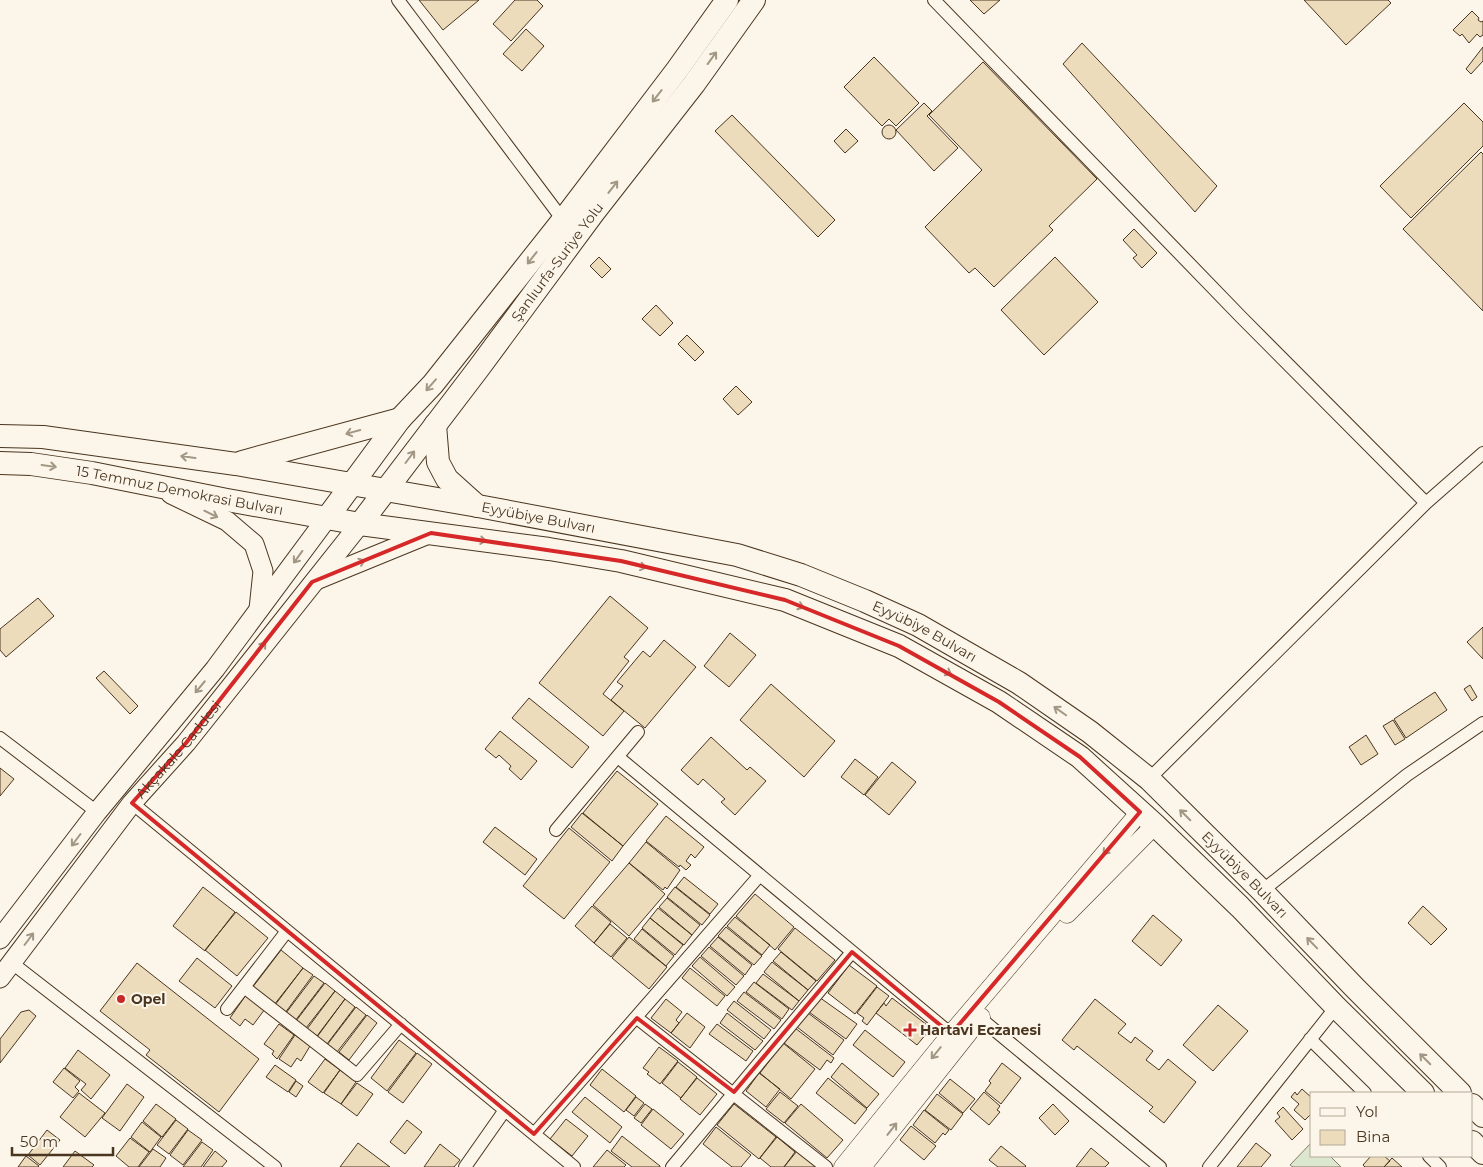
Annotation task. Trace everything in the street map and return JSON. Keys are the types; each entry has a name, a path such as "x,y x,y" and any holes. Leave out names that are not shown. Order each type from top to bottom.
{"highway":[{"name":"Şanlıurfa-Suriye Yolu","path":"327,518 400,420 433,384 563,220 677,70 727,0"},
{"name":"Şanlıurfa-Suriye Yolu","path":"360,524 594,212 694,84 754,0"},
{"path":"0,436 43,437 236,464 400,420"},
{"path":"435,425 438,462 447,479 478,506"},
{"name":"15 Temmuz Demokrasi Bulvarı","path":"0,463 31,464 92,473 360,524"},
{"name":"Eyyübiye Bulvarı","path":"236,464 478,506 737,555 801,575 918,625 1019,683 1090,732 1149,779 1459,1092"},
{"name":"Eyyübiye Bulvarı","path":"360,524 549,549 621,561 785,600 899,646 999,702 1080,756 1148,818 1240,907 1336,1007 1422,1092"},
{"path":"1473,1106 1483,1116"},
{"path":"1473,1143 1483,1154"}],"main road":[{"path":"151,484 227,522 254,544 263,571 259,611"},
{"name":"Akçakale Caddesi","path":"0,940 97,812 215,669 327,518"},
{"name":"Akçakale Caddesi","path":"0,978 132,803 186,743 312,582 360,524"},
{"path":"312,582 431,533"},
{"path":"862,1167 980,1018 1148,818"},
{"path":"842,1167 951,1034 1148,818"}],"street":[{"path":"398,0 563,220"},
{"path":"934,0 1228,304 1426,503"},
{"path":"1149,779 1426,503 1483,453"},
{"path":"1262,891 1407,775 1483,723"},
{"path":"556,830 638,732"},
{"path":"0,738 97,812"},
{"path":"618,757 951,1034"},
{"path":"132,803 574,1167"},
{"path":"534,1134 760,875"},
{"path":"227,1009 288,931"},
{"path":"672,1167 852,952"},
{"path":"12,963 275,1167"},
{"path":"244,987 357,1075 400,1024"},
{"path":"1209,1167 1336,1007"},
{"path":"637,1018 734,1092 826,1167"},
{"path":"980,1018 1160,1167"},
{"path":"1310,1039 1364,1092"},
{"path":"465,1167 505,1110"},
{"path":"1429,1157 1440,1167"}],"highlighted area":[{"path":"431,533 621,561 785,600 899,646 999,702 1080,757 1140,812 951,1034 852,952 734,1092 637,1018 534,1134 132,803 186,743 312,582"}],"green space":[{"path":"1310,1144 1310,1157 1331,1157 1341,1167 1293,1167 1290,1165"}],"building":[{"path":"419,0 479,0 443,30"},
{"path":"515,0 537,0 543,6 511,41 493,24"},
{"path":"970,0 1000,0 984,14"},
{"path":"1304,0 1388,0 1391,3 1346,45"},
{"path":"1472,11 1479,18 1478,20 1483,21 1483,35 1480,37 1477,34 1469,43 1462,34 1460,36 1453,30"},
{"path":"526,29 544,46 522,71 503,54"},
{"path":"1082,43 1217,186 1195,212 1063,64"},
{"path":"1483,47 1483,61 1471,74 1466,69"},
{"path":"874,57 919,103 896,126 889,119 882,126 844,87"},
{"path":"983,62 1097,179 1049,226 1053,230 994,287 975,268 969,273 925,227 982,170 929,115"},
{"path":"924,103 932,111 927,116 958,148 934,171 896,130"},
{"path":"1464,103 1483,122 1483,146 1411,218 1380,186"},
{"path":"732,115 835,220 818,237 715,131"},
{"path":"886,125 892,125 896,132 892,139 886,139 882,135 882,129"},
{"path":"846,129 858,141 845,153 834,141"},
{"path":"1481,152 1483,154 1483,311 1403,229"},
{"path":"1134,229 1157,253 1142,268 1133,258 1137,255 1123,240"},
{"path":"599,257 611,269 602,278 590,266"},
{"path":"1055,257 1098,302 1044,355 1001,310"},
{"path":"656,305 673,323 660,336 642,319"},
{"path":"687,335 704,352 695,361 678,344"},
{"path":"736,386 752,402 738,415 723,399"},
{"path":"610,596 648,628 624,657 629,661 603,694 624,711 603,736 539,683"},
{"path":"38,598 54,616 6,657 0,650 0,629"},
{"path":"1483,627 1483,659 1467,642"},
{"path":"730,633 756,655 729,687 704,666"},
{"path":"664,640 696,667 645,728 611,700 623,686 617,682 643,651 650,657"},
{"path":"104,671 138,706 130,714 96,678"},
{"path":"771,684 835,741 804,777 740,720"},
{"path":"1470,685 1477,697 1472,701 1464,689"},
{"path":"1435,692 1447,710 1406,738 1394,719"},
{"path":"529,698 589,747 572,768 512,718"},
{"path":"1393,720 1405,739 1395,745 1383,726"},
{"path":"500,731 537,761 521,780 509,769 511,766 499,755 496,758 485,749"},
{"path":"1366,735 1378,754 1361,765 1349,747"},
{"path":"711,737 747,770 750,767 766,781 735,815 721,802 725,799 703,779 698,785 681,770"},
{"path":"855,759 878,777 864,795 841,777"},
{"path":"892,762 916,782 889,815 865,795"},
{"path":"0,768 14,779 0,796"},
{"path":"617,771 658,804 623,846 583,813"},
{"path":"582,813 623,846 612,861 571,827"},
{"path":"666,816 704,847 695,858 691,854 686,861 691,865 686,870 680,865 679,867 646,841"},
{"path":"495,827 537,859 525,875 483,842"},
{"path":"569,828 610,862 564,919 523,886"},
{"path":"646,842 680,870 667,889 665,887 663,890 629,863"},
{"path":"629,863 665,894 629,936 593,905"},
{"path":"684,877 718,904 710,914 676,887"},
{"path":"203,887 235,912 205,951 173,926"},
{"path":"675,887 710,915 702,925 667,897"},
{"path":"755,894 794,927 775,950 736,916"},
{"path":"667,898 700,925 692,935 659,907"},
{"path":"592,906 611,922 594,943 575,926"},
{"path":"1423,906 1447,929 1431,945 1408,923"},
{"path":"658,908 692,935 684,945 650,918"},
{"path":"236,912 268,938 237,976 205,950"},
{"path":"1153,915 1182,940 1161,966 1132,941"},
{"path":"735,917 770,945 762,955 727,926"},
{"path":"650,918 683,945 675,955 642,928"},
{"path":"610,924 627,938 611,957 594,943"},
{"path":"726,927 762,956 754,965 718,936"},
{"path":"795,928 835,960 817,981 778,949"},
{"path":"642,929 674,956 666,966 634,939"},
{"path":"629,937 667,967 649,989 612,958"},
{"path":"718,937 752,965 745,975 710,946"},
{"path":"709,947 744,976 736,985 701,956"},
{"path":"281,950 303,968 274,1005 252,988"},
{"path":"781,952 816,981 808,990 773,961"},
{"path":"700,957 735,987 727,996 692,966"},
{"path":"197,958 232,986 215,1008 179,981"},
{"path":"772,962 808,990 799,1001 764,972"},
{"path":"137,963 259,1059 219,1112 146,1055 150,1050 100,1011"},
{"path":"849,965 877,986 855,1014 828,993"},
{"path":"303,968 313,975 285,1013 275,1005"},
{"path":"690,968 725,996 717,1006 682,978"},
{"path":"763,974 799,1001 792,1010 756,983"},
{"path":"314,976 324,983 295,1021 286,1013"},
{"path":"754,982 789,1009 782,1019 746,992"},
{"path":"325,983 335,991 306,1028 296,1021"},
{"path":"877,987 889,996 867,1025 862,1021 864,1018 857,1013"},
{"path":"335,991 345,999 317,1036 307,1029"},
{"path":"744,992 781,1020 774,1029 737,1001"},
{"path":"246,995 265,1009 253,1025 245,1019 240,1026 230,1018"},
{"path":"819,997 857,1024 846,1039 809,1012"},
{"path":"892,998 931,1028 917,1045 876,1013 884,1003 886,1006"},
{"path":"345,999 355,1007 327,1044 317,1037"},
{"path":"666,999 682,1012 676,1020 679,1023 671,1033 651,1018"},
{"path":"1095,999 1126,1024 1118,1033 1131,1043 1135,1037 1153,1051 1146,1060 1159,1070 1168,1059 1196,1082 1164,1123 1149,1111 1153,1107 1077,1046 1074,1050 1062,1040"},
{"path":"734,1001 771,1030 764,1039 727,1010"},
{"path":"1218,1005 1248,1031 1213,1071 1183,1045"},
{"path":"356,1007 366,1015 337,1052 327,1045"},
{"path":"29,1010 36,1016 0,1063 0,1039 21,1012"},
{"path":"687,1013 705,1027 690,1048 671,1033"},
{"path":"727,1013 763,1041 755,1050 720,1023"},
{"path":"808,1013 844,1040 833,1055 797,1027"},
{"path":"367,1015 377,1023 349,1060 339,1052"},
{"path":"279,1024 294,1035 277,1059 272,1054 274,1051 264,1044"},
{"path":"717,1024 753,1051 746,1061 709,1034"},
{"path":"795,1028 834,1058 831,1063 827,1060 820,1070 784,1043"},
{"path":"865,1030 905,1062 893,1077 853,1045"},
{"path":"295,1035 310,1046 301,1061 297,1058 291,1067 279,1059"},
{"path":"399,1040 416,1053 387,1091 371,1078"},
{"path":"783,1043 815,1069 791,1099 760,1073"},
{"path":"659,1047 678,1061 660,1084 647,1074 649,1072 643,1068"},
{"path":"78,1050 110,1075 91,1099 81,1090 86,1084 65,1068"},
{"path":"417,1053 432,1064 403,1103 388,1092"},
{"path":"325,1059 340,1070 323,1093 308,1082"},
{"path":"678,1062 697,1077 681,1098 662,1083"},
{"path":"842,1063 879,1094 867,1108 831,1077"},
{"path":"1002,1063 1021,1078 1001,1104 985,1091 991,1083 989,1081"},
{"path":"275,1065 296,1080 288,1092 266,1077"},
{"path":"64,1068 80,1081 75,1087 79,1091 73,1098 53,1082"},
{"path":"602,1069 636,1096 624,1112 590,1085"},
{"path":"340,1070 356,1082 341,1104 324,1093"},
{"path":"759,1073 780,1089 766,1107 746,1091"},
{"path":"697,1078 717,1094 700,1115 680,1099"},
{"path":"828,1078 867,1109 855,1124 816,1093"},
{"path":"950,1079 975,1099 963,1113 939,1093"},
{"path":"296,1081 303,1086 296,1097 289,1092"},
{"path":"357,1083 373,1094 357,1116 341,1104"},
{"path":"127,1084 144,1097 120,1131 102,1118"},
{"path":"1302,1089 1310,1096 1310,1115 1305,1120 1294,1110 1299,1104 1291,1097 1295,1092 1297,1095"},
{"path":"780,1092 798,1106 784,1123 766,1109"},
{"path":"984,1092 1000,1106 997,1110 1000,1112 989,1125 970,1109"},
{"path":"79,1093 105,1113 85,1137 60,1117"},
{"path":"937,1094 963,1114 951,1130 925,1110"},
{"path":"585,1097 622,1127 610,1143 572,1112"},
{"path":"636,1097 644,1103 634,1116 626,1110"},
{"path":"156,1104 176,1119 162,1137 143,1121"},
{"path":"645,1104 652,1109 641,1123 634,1118"},
{"path":"734,1104 776,1137 759,1159 717,1125"},
{"path":"801,1104 843,1140 827,1158 785,1123"},
{"path":"1053,1104 1069,1121 1055,1135 1039,1118"},
{"path":"1283,1107 1303,1129 1292,1140 1275,1121 1280,1117 1277,1113"},
{"path":"653,1109 684,1134 671,1149 641,1125"},
{"path":"924,1110 949,1130 945,1135 943,1133 935,1143 913,1125"},
{"path":"566,1119 588,1136 572,1156 550,1139"},
{"path":"176,1120 188,1129 169,1154 157,1145"},
{"path":"407,1120 422,1132 405,1154 390,1142"},
{"path":"142,1122 161,1137 150,1152 131,1137"},
{"path":"911,1126 936,1146 924,1160 900,1140"},
{"path":"716,1127 751,1155 741,1167 732,1167 703,1144"},
{"path":"47,1130 60,1140 40,1165 28,1155"},
{"path":"188,1130 202,1140 183,1165 170,1155"},
{"path":"622,1136 660,1167 632,1167 611,1151"},
{"path":"777,1137 795,1152 784,1167 771,1167 760,1158"},
{"path":"130,1138 149,1152 138,1167 129,1167 116,1156"},
{"path":"202,1142 213,1150 201,1167 183,1167"},
{"path":"358,1143 390,1167 340,1167"},
{"path":"1256,1143 1271,1155 1261,1167 1237,1167"},
{"path":"440,1144 460,1160 454,1167 424,1167"},
{"path":"1001,1146 1026,1166 998,1167 989,1160"},
{"path":"1091,1148 1109,1163 1105,1167 1076,1167"},
{"path":"153,1149 166,1158 160,1167 139,1167"},
{"path":"607,1150 626,1165 624,1167 593,1167"},
{"path":"75,1151 94,1165 92,1167 63,1167"},
{"path":"215,1151 227,1161 222,1167 203,1167"},
{"path":"797,1151 817,1167 784,1167"},
{"path":"26,1156 39,1166 18,1167"},
{"path":"1370,1157 1385,1157 1390,1161 1384,1167 1365,1167 1363,1165"},
{"path":"1392,1158 1402,1167 1384,1167"}],"place":[{"name":"Opel","path":"121,999"},
{"name":"Hartavi Eczanesi","path":"910,1030"}]}
